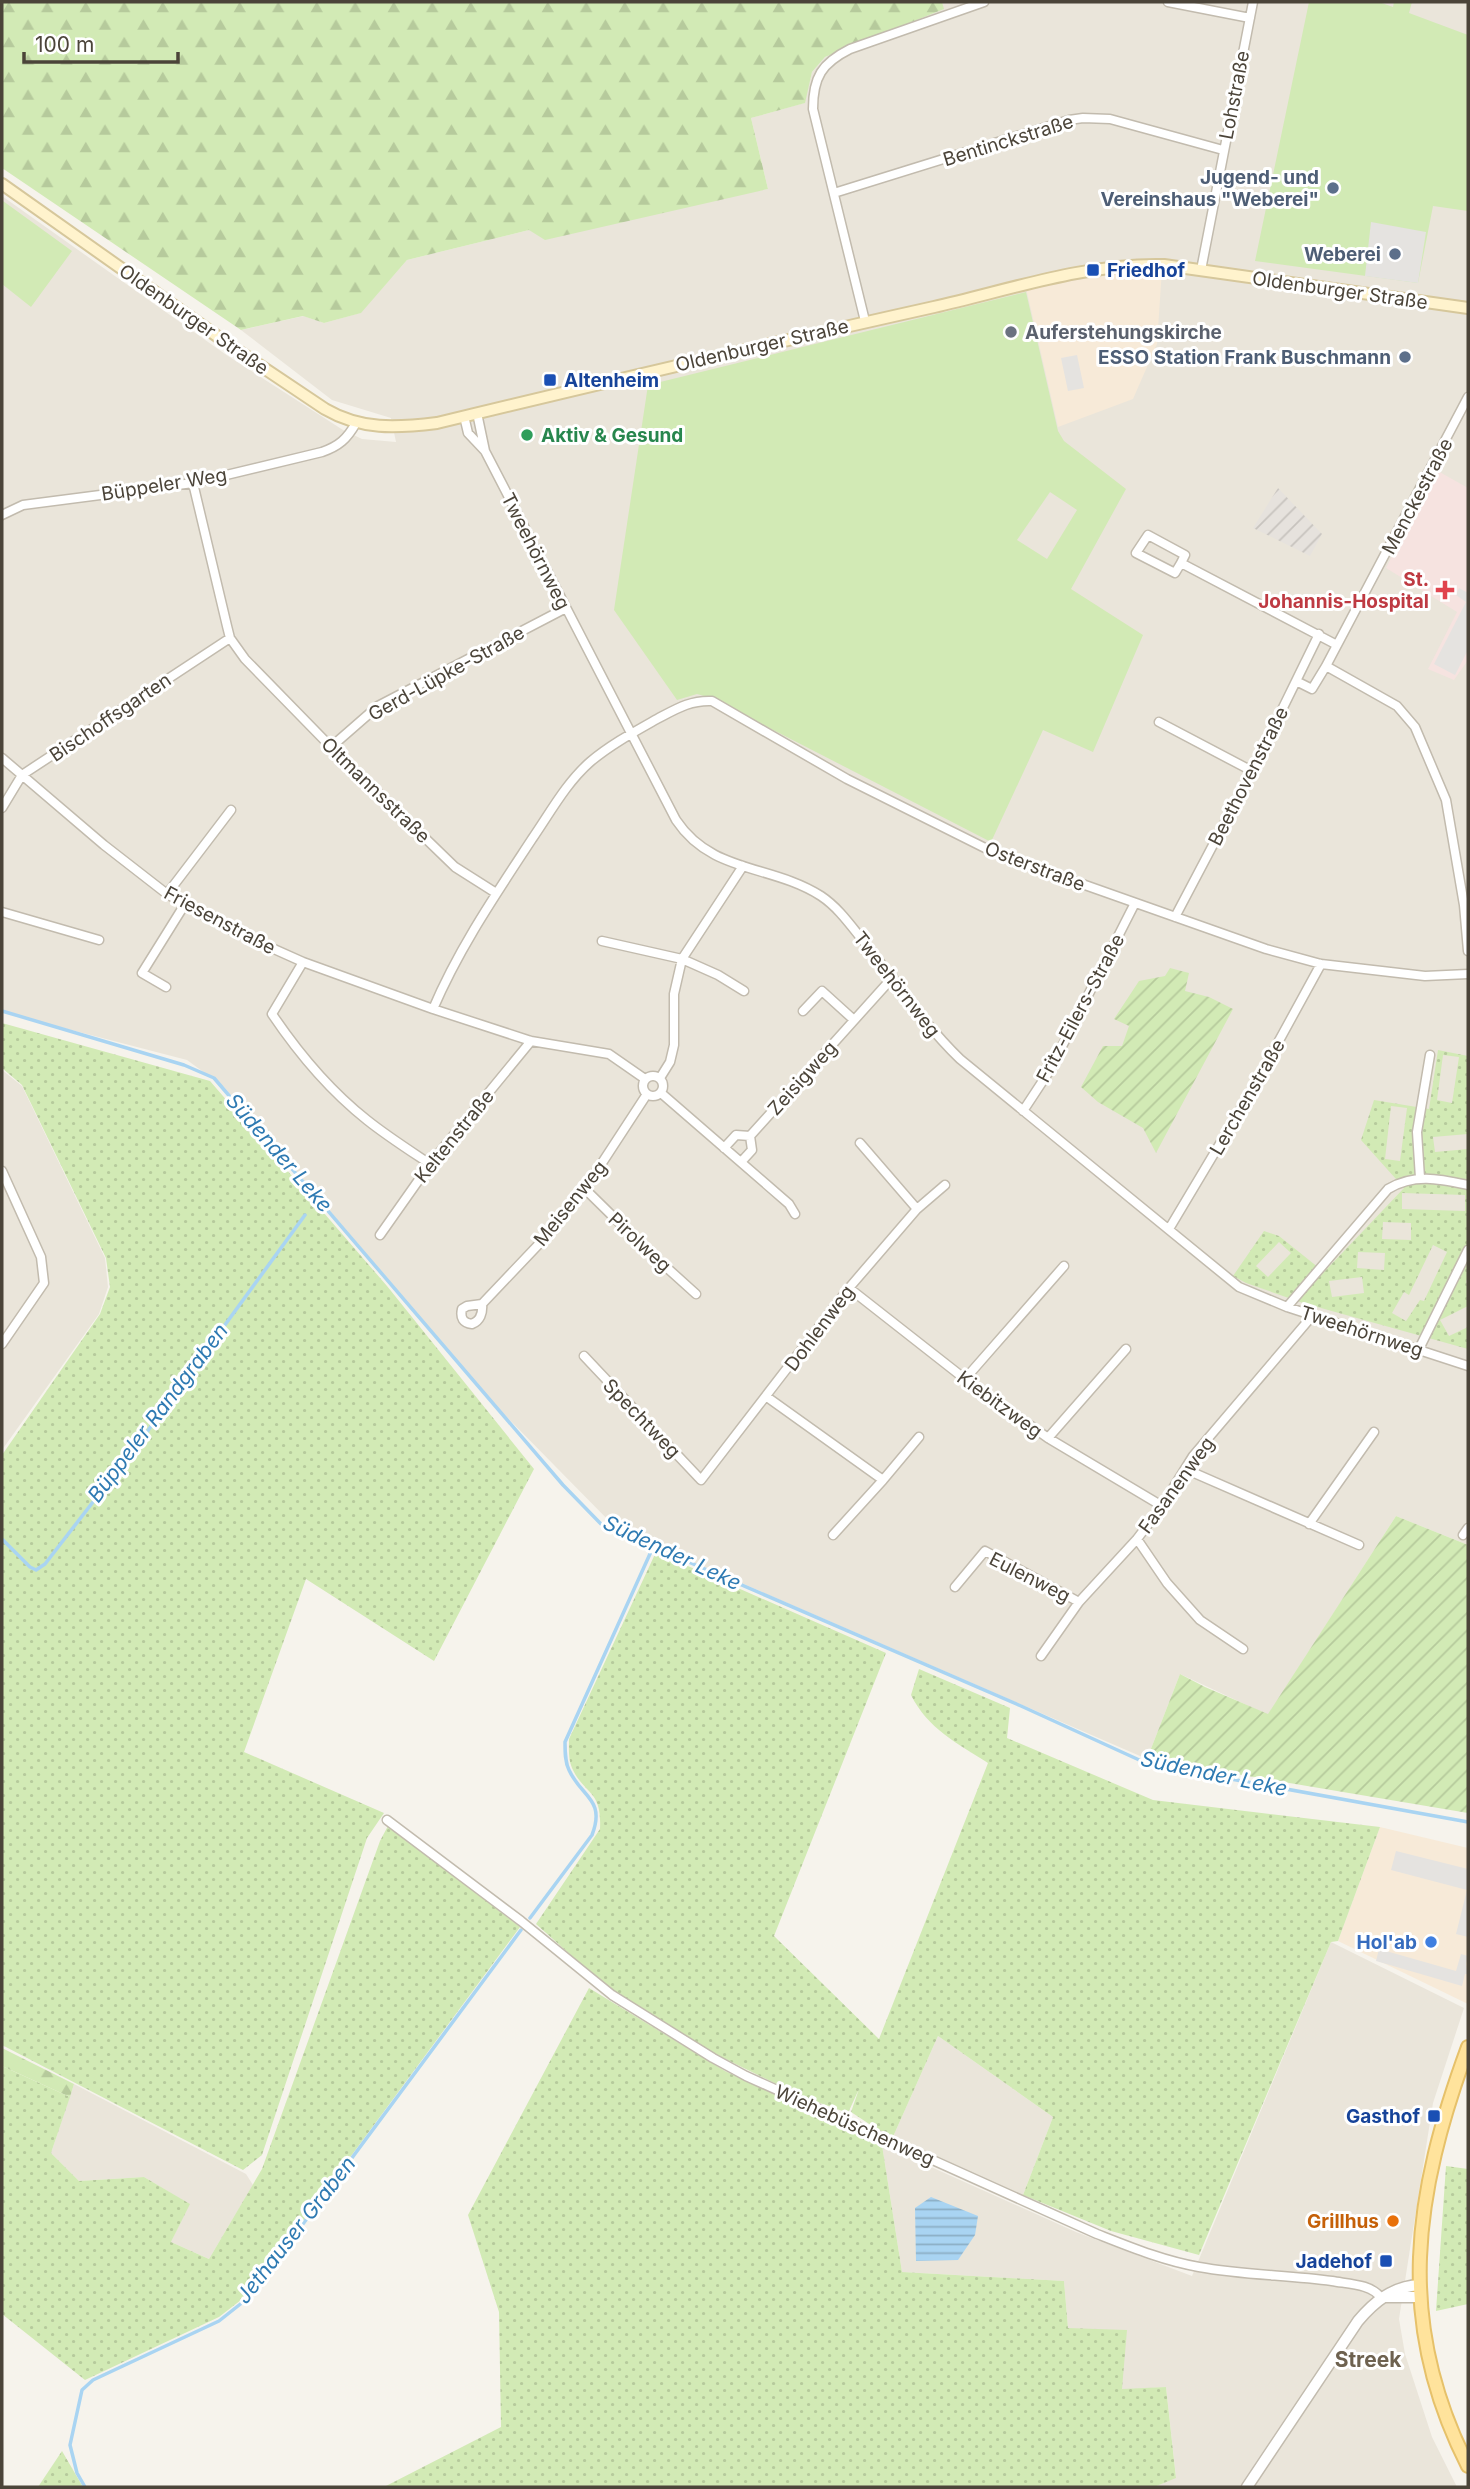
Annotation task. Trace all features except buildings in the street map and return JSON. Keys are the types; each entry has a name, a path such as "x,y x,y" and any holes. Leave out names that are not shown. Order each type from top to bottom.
{"main road":[{"name":"Oldenburger Straße","path":"2,184 297,391 340,418 386,427 402,427 464,416 865,321 1107,268 1154,265 1200,270 1468,308"},
{"path":"1468,2047 1444,2119 1425,2199 1420,2234 1420,2291 1424,2332 1440,2400 1468,2466"}],"street":[{"path":"865,321 813,109 817,79 835,56 850,49 984,2"},
{"path":"1168,2 1250,18"},
{"name":"Lohstraße","path":"1200,270 1253,2"},
{"name":"Bentinckstraße","path":"834,193 1069,120 1083,118 1110,119 1223,150"},
{"name":"Menckestraße","path":"1296,681 1312,689 1326,666 1468,397"},
{"name":"Tweehörnweg","path":"477,413 485,451 686,835 699,846 743,866 808,888 835,906 941,1040 960,1059 1239,1287 1287,1307 1468,1366"},
{"name":"Tweehörnweg","path":"464,416 468,433 485,451"},
{"name":"Büppeler Weg","path":"2,515 23,505 192,484 337,447 356,423"},
{"name":"Oltmannsstraße","path":"192,484 230,638 245,659 455,867 496,893"},
{"path":"1147,535 1185,555 1181,563 1175,573 1136,553 1147,535"},
{"path":"1181,563 1337,645"},
{"name":"Gerd-Lüpke-Straße","path":"331,747 378,706 566,608"},
{"name":"Beethovenstraße","path":"1175,917 1252,771 1319,634"},
{"name":"Bischoffsgarten","path":"2,808 22,775 230,638"},
{"path":"1326,666 1397,706 1415,727 1446,800 1462,892 1468,951"},
{"name":"Osterstraße","path":"632,734 685,704 712,701 847,779 988,849 1135,903 1321,964 1425,976 1468,974"},
{"path":"1159,722 1252,771"},
{"path":"433,1009 450,969 496,893 577,775 603,752 632,734"},
{"name":"Friesenstraße","path":"2,758 104,845 167,894 227,928 303,962 433,1009 531,1041 609,1054 645,1079"},
{"path":"167,894 231,810"},
{"path":"660,1078 670,1062 674,1045 674,994 682,959 743,866"},
{"name":"Fritz-Eilers-Straße","path":"1023,1111 1050,1070 1135,903"},
{"path":"166,986 142,973 185,904"},
{"path":"2,912 99,940"},
{"path":"602,942 682,959 718,975 744,991"},
{"path":"303,962 272,1014 296,1050 328,1085 367,1120 430,1164"},
{"name":"Lerchenstraße","path":"1169,1228 1252,1090 1321,964"},
{"name":"Zeisigweg","path":"750,1136 893,977"},
{"path":"803,1012 822,990 854,1020"},
{"name":"Keltenstraße","path":"380,1235 430,1164 531,1041"},
{"path":"1420,1178 1417,1132 1430,1055"},
{"path":"652,1075 660,1078 663,1085 661,1093 654,1096 647,1094 643,1088 645,1079 652,1075"},
{"path":"661,1093 789,1204 795,1214"},
{"name":"Meisenweg","path":"482,1304 539,1244 584,1189 647,1094"},
{"name":"Zeisigweg","path":"724,1148 736,1135 750,1136"},
{"name":"Zeisigweg","path":"741,1162 752,1150 750,1136"},
{"path":"860,1143 917,1209"},
{"path":"2,1171 41,1257 44,1283 2,1344"},
{"path":"1287,1307 1388,1189 1401,1181 1420,1178 1437,1178 1468,1185"},
{"name":"Dohlenweg","path":"701,1480 849,1288 917,1209 945,1185"},
{"name":"Pirolweg","path":"584,1189 696,1294"},
{"path":"1419,1349 1468,1250"},
{"path":"965,1379 1063,1266"},
{"name":"Kiebitzweg","path":"849,1288 965,1379 1048,1438 1162,1506"},
{"name":"Fasanenweg","path":"1041,1657 1079,1602 1137,1539 1162,1506 1193,1456 1313,1315"},
{"path":"1048,1438 1126,1349"},
{"name":"Spechtweg","path":"584,1356 701,1480"},
{"path":"766,1396 883,1480"},
{"path":"1309,1524 1374,1432"},
{"path":"833,1535 919,1437"},
{"path":"1185,1469 1359,1545"},
{"path":"1137,1539 1167,1583 1200,1620 1243,1648"},
{"name":"Eulenweg","path":"955,1587 985,1551 1079,1602"},
{"name":"Wiehebüschenweg","path":"387,1820 521,1921 612,1995 658,2026 746,2076 1097,2234 1145,2252 1199,2267 1294,2275 1362,2286 1377,2292 1382,2298"},
{"path":"1247,2487 1357,2321 1382,2298 1420,2291"}],"shaded area":[{"path":"942,2 1468,2 1468,1545 1396,1516 1268,1715 1180,1674 1147,1759 617,1529 496,1406 224,1087 187,1060 2,1012 2,196 225,354 343,430 362,439 396,442 391,418 332,400 241,330 304,316 324,323 360,313 407,260 529,230 768,189 751,118 804,103 812,72 825,57 943,9"},
{"name":"Weberei","path":"1371,222 1426,232 1418,283 1365,276"},
{"path":"1162,269 1157,344 1133,399 1058,427 1026,288"},
{"path":"1077,355 1084,388 1068,391 1061,358"},
{"name":"St. Johannis-Hospital","path":"1436,470 1468,488 1468,660 1454,680 1428,669 1457,612 1386,568"},
{"path":"1278,488 1322,534 1310,556 1253,528"},
{"path":"1459,588 1468,593 1468,650 1455,675 1434,664 1466,602 1456,595"},
{"path":"2,1070 22,1086 105,1258 108,1287 99,1314 2,1450"},
{"path":"1380,1827 1468,1848 1468,2004 1338,1941"},
{"path":"1396,1851 1468,1869 1468,1937 1456,1934 1467,1890 1391,1870"},
{"path":"1331,1942 1464,2008 1433,2103 1399,2319 1405,2354 1432,2437 1457,2487 1154,2487 1176,2477 1166,2387 1122,2390 1068,2328 1064,2281 902,2272 882,2145 1076,2232 1192,2276"},
{"path":"1379,1949 1456,1971 1461,1954 1468,1956 1468,1974 1465,1974 1462,1986 1376,1961"},
{"path":"938,2036 1053,2117 1023,2195 892,2139"},
{"path":"74,2084 246,2174 253,2185 209,2259 171,2242 189,2204 144,2177 79,2181 51,2153"}],"green space":[{"path":"2,2 942,2 944,9 825,57 812,72 805,103 751,118 768,189 545,240 529,230 407,260 361,313 324,323 303,316 241,330 2,168"},
{"path":"1309,2 1379,2 1393,7 1394,2 1412,2 1409,13 1468,35 1468,211 1433,206 1418,283 1255,261"},
{"path":"3,201 72,251 31,307 2,284"},
{"path":"1026,292 1058,431 1064,441 1126,489 1071,589 1143,635 1093,752 1043,730 991,842 711,698 697,694 677,700 614,610 648,385","holes":["1050,492 1077,510 1047,559 1017,540"]},
{"path":"1170,968 1189,973 1185,991 1209,997 1233,1009 1156,1153 1143,1128 1098,1102 1081,1087 1103,1046 1122,1046 1129,1026 1114,1019 1139,981 1165,976"},
{"path":"2,1023 210,1081 387,1286 534,1469 434,1661 306,1579 244,1752 384,1813 367,1838 262,2155 243,2170 2,2045 2,1455 100,1314 110,1287 106,1258 22,1085 2,1068"},
{"path":"1438,1050 1468,1056 1468,1134 1433,1137 1435,1152 1468,1149 1468,1306 1440,1320 1449,1336 1468,1327 1468,1349 1303,1303 1233,1276 1264,1231 1279,1236 1324,1272 1404,1188 1361,1140 1374,1100 1429,1109","holes":["1443,1055 1459,1057 1452,1103 1437,1100","1391,1106 1407,1108 1400,1161 1385,1159","1402,1193 1465,1195 1465,1211 1402,1209","1383,1222 1411,1223 1411,1240 1382,1239","1279,1242 1291,1253 1268,1277 1256,1266","1433,1245 1447,1252 1424,1301 1420,1300 1406,1321 1392,1313 1404,1292 1409,1295","1358,1252 1385,1253 1384,1270 1357,1268","1362,1277 1364,1293 1332,1297 1329,1281"]},
{"path":"1396,1516 1468,1545 1468,1813 1147,1759 1180,1674 1268,1714"},
{"path":"656,1552 886,1653 774,1936 879,2039 988,1763 944,1734 918,1707 911,1695 919,1669 1010,1708 1007,1738 1153,1800 1380,1827 1338,1941 1331,1942 1199,2255 1111,2231 1023,2195 1053,2117 938,2036 892,2139 851,2112 859,2089 848,2113 803,2097 699,2046 611,1991 536,1924 600,1829 600,1816 595,1800 571,1765 569,1739"},
{"path":"389,1824 520,1927 250,2293 219,2317 85,2380 2,2314 2,2066 70,2097 51,2153 79,2181 144,2177 190,2204 171,2242 209,2259 262,2169 380,1841"},
{"path":"589,1988 725,2071 882,2145 902,2272 1064,2281 1068,2328 1127,2330 1122,2389 1166,2387 1176,2478 1154,2487 384,2487 501,2427 499,2312 468,2215"},
{"path":"2,2048 74,2084 70,2097 2,2066"},
{"path":"1446,2166 1468,2169 1468,2304 1436,2311"},
{"path":"62,2451 83,2487 38,2487"}],"water":[{"path":"931,2197 978,2216 975,2235 958,2260 916,2261 915,2208"}],"waterway":[{"name":"Jethauser Graben","path":"2,1011 184,1065 214,1078 563,1485 601,1524 1148,1764 1468,1822"},
{"name":"Büppeler Randgraben","path":"2,1539 30,1567 36,1570 45,1564 144,1436 305,1215"},
{"name":"Jethauser Graben","path":"530,1918 592,1835 596,1823 594,1806 569,1770 565,1742 654,1545"},
{"name":"Jethauser Graben","path":"85,2487 77,2473 70,2445 82,2390 93,2380 219,2321 248,2298 521,1930"}],"place":[{"name":"Jugend- und Vereinshaus \"Weberei\"","path":"1333,188"},
{"name":"Weberei","path":"1395,254"},
{"name":"Friedhof","path":"1093,270"},
{"name":"Auferstehungskirche","path":"1011,332"},
{"name":"ESSO Station Frank Buschmann","path":"1405,357"},
{"name":"Altenheim","path":"550,380"},
{"name":"Aktiv & Gesund","path":"527,435"},
{"name":"St. Johannis-Hospital","path":"1445,590"},
{"name":"Hol'ab","path":"1431,1942"},
{"name":"Gasthof","path":"1434,2116"},
{"name":"Grillhus","path":"1393,2221"},
{"name":"Jadehof","path":"1386,2261"}],"district":[{"name":"Streek","path":"1368,2360"}],"water label":[{"name":"Südender Leke","path":"279,1153"},
{"name":"Südender Leke","path":"672,1553"},
{"name":"Südender Leke","path":"1214,1774"}]}
